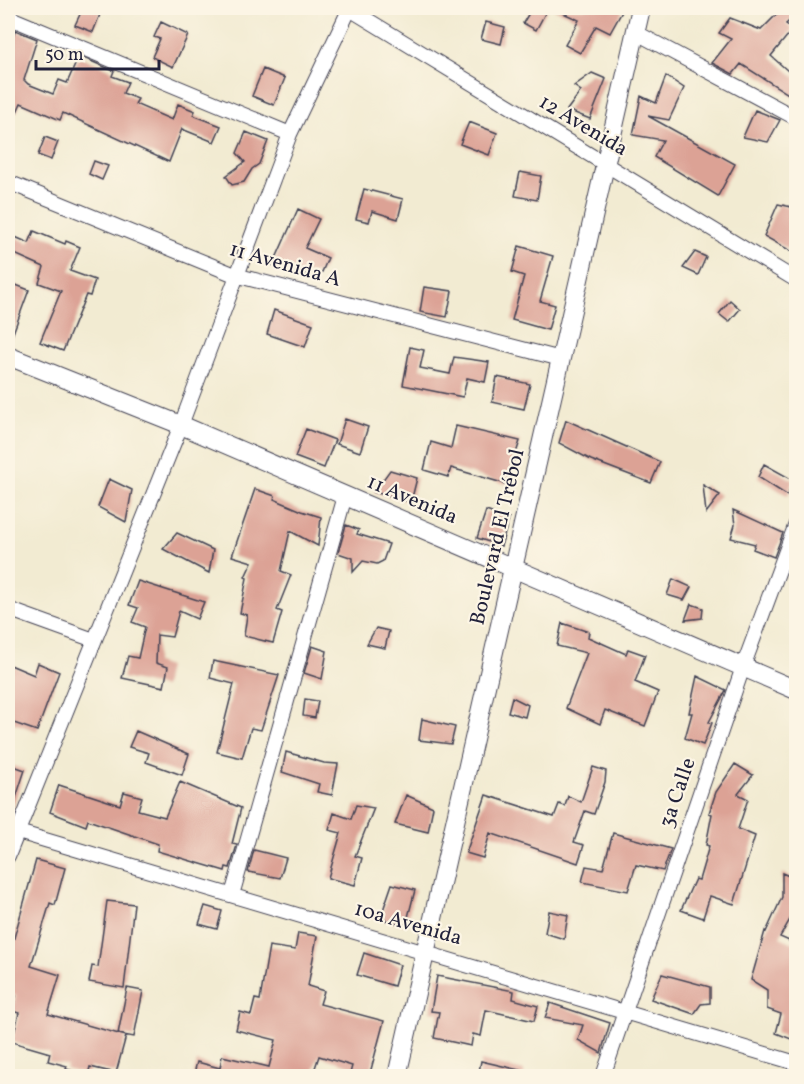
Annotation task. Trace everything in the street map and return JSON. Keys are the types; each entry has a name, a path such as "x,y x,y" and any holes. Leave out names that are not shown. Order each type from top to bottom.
{"main road":[{"name":"Boulevard El Trébol","path":"397,1077 514,569 603,163 641,8"},
{"name":"11 Avenida","path":"8,356 181,425 796,690"}],"street":[{"path":"8,856 12,830 94,640 181,425 290,134 349,8"},
{"name":"12 Avenida","path":"349,8 796,280"},
{"path":"8,17 290,134"},
{"path":"635,32 796,118"},
{"name":"11 Avenida A","path":"8,182 235,276 561,359"},
{"path":"232,895 345,496"},
{"name":"3a Calle","path":"603,1077 743,668 796,524"},
{"path":"8,609 94,640"},
{"name":"10a Avenida","path":"12,830 426,951 796,1063"}],"building":[{"path":"83,8 101,12 93,32 75,25"},
{"path":"532,8 548,8 536,30 523,23"},
{"path":"552,8 624,8 610,33 596,26 580,53 565,45 579,20"},
{"path":"783,8 796,8 796,15 786,24 793,29 771,56 796,78 796,99 741,64 733,74 712,63 731,39 719,33 730,18 761,30"},
{"path":"161,22 188,35 173,67 152,57 160,39 154,37"},
{"path":"486,22 505,27 501,44 481,39"},
{"path":"15,30 37,39 24,80 28,84 53,94 59,80 67,83 79,56 114,71 112,76 128,82 123,93 138,99 135,104 172,120 178,104 195,111 193,115 221,126 214,142 182,129 169,162 63,113 60,120 21,103 17,112 8,107 8,55"},
{"path":"263,69 285,78 274,105 252,96"},
{"path":"592,73 606,79 590,119 567,110 581,91 574,86"},
{"path":"666,76 684,88 669,120 648,116 735,164 718,196 654,157 663,140 633,135 641,96 656,103"},
{"path":"755,110 780,120 768,142 743,137"},
{"path":"469,122 497,133 489,155 460,144"},
{"path":"246,132 268,141 259,164 252,169 244,182 232,185 226,176 245,162 237,153"},
{"path":"45,137 58,142 51,160 38,155"},
{"path":"94,161 108,166 102,180 89,174"},
{"path":"520,172 541,176 537,200 515,196"},
{"path":"364,189 403,199 398,219 372,211 369,222 356,219"},
{"path":"778,204 796,208 796,254 764,236"},
{"path":"298,209 319,219 305,248 328,258 322,272 298,275 273,265"},
{"path":"34,231 65,244 66,241 80,247 70,271 95,280 90,296 86,295 63,351 40,342 61,291 39,283 44,267 8,251 8,234 29,243"},
{"path":"519,246 553,256 540,301 555,305 548,330 512,320 524,276 512,272"},
{"path":"695,252 706,257 698,275 683,268"},
{"path":"8,282 29,290 9,344 8,344"},
{"path":"424,287 452,291 447,317 420,312"},
{"path":"730,300 740,309 729,322 719,314"},
{"path":"274,310 313,324 305,347 267,334"},
{"path":"410,347 424,350 420,368 450,374 454,357 489,362 485,382 467,378 463,397 403,385"},
{"path":"497,377 530,384 524,409 492,402"},
{"path":"345,419 368,427 360,452 337,444"},
{"path":"566,420 660,462 651,483 591,460 559,443"},
{"path":"456,426 520,441 506,484 451,468 448,477 424,470 431,442 451,448"},
{"path":"306,429 335,440 324,468 295,457"},
{"path":"764,464 793,480 788,496 758,477"},
{"path":"390,470 417,478 411,502 374,492"},
{"path":"109,479 132,490 126,522 98,507"},
{"path":"703,485 720,495 706,513"},
{"path":"255,489 275,496 274,499 302,511 321,517 318,546 290,531 281,571 291,575 277,610 282,612 273,643 244,636 247,615 240,613 247,578 245,577 252,562 232,556"},
{"path":"733,510 783,533 774,557 753,549 755,544 731,538 735,525"},
{"path":"486,511 509,519 501,546 477,538"},
{"path":"346,525 359,530 357,534 389,544 383,561 377,564 363,561 353,572 353,558 338,553"},
{"path":"177,533 213,550 209,573 163,549"},
{"path":"673,579 691,587 684,600 667,595"},
{"path":"138,581 204,602 197,619 179,611 172,637 157,635 156,663 168,667 164,687 122,678 128,656 138,658 145,627 132,622 138,608 129,605"},
{"path":"691,604 703,608 702,618 685,620"},
{"path":"562,623 589,632 588,637 626,654 628,649 645,655 635,682 658,692 645,726 605,710 600,724 566,708 587,653 557,646"},
{"path":"376,628 389,631 385,648 367,644"},
{"path":"312,646 327,651 322,679 304,673"},
{"path":"213,661 279,675 261,730 251,728 242,758 217,752 234,684 210,678"},
{"path":"38,663 59,672 37,731 8,721 8,664 34,675"},
{"path":"697,676 726,690 709,722 712,723 703,745 685,738 692,713 689,713"},
{"path":"512,697 528,705 525,717 508,712"},
{"path":"305,699 318,701 315,718 303,716"},
{"path":"422,719 455,727 451,744 419,740"},
{"path":"136,731 189,754 182,775 146,762 149,753 129,747"},
{"path":"286,752 324,763 338,764 332,795 317,792 319,784 282,772"},
{"path":"8,764 25,770 10,816 8,815"},
{"path":"735,764 753,775 738,794 748,799 738,829 755,836 734,904 710,896 703,918 681,910 695,879 699,880 709,846 706,845 712,814 709,813 716,792"},
{"path":"593,767 606,771 605,782 594,814 585,811 574,842 584,845 578,863 490,833 483,858 466,853 486,795 554,817 559,804 565,806 568,796 581,802"},
{"path":"180,782 241,808 232,844 237,845 230,868 226,867 225,871 157,851 158,844 88,820 86,826 50,812 59,785 120,805 124,792 142,797 138,810 165,817"},
{"path":"406,795 433,807 428,832 395,824"},
{"path":"356,805 374,808 355,856 362,858 355,885 328,878 341,833 329,830 334,813 351,819"},
{"path":"613,833 671,849 663,871 636,865 628,891 582,882 586,866 603,869"},
{"path":"254,850 286,858 280,878 248,872"},
{"path":"36,860 65,868 55,905 50,903 31,966 60,975 48,1014 126,1036 116,1073 90,1067 88,1075 66,1069 67,1066 48,1061 50,1053 12,1042 19,1013 12,1011 16,996 8,993 8,959"},
{"path":"782,873 796,879 796,909 780,937 796,944 796,1041 776,1033 781,1014 767,1009 767,990 751,980 765,931 782,897"},
{"path":"392,884 415,890 406,925 380,919"},
{"path":"107,901 134,904 124,988 89,982 92,966 98,967"},
{"path":"205,906 222,911 217,929 199,924"},
{"path":"549,911 568,915 564,939 545,933"},
{"path":"298,933 317,936 308,986 324,991 320,1004 384,1021 369,1077 349,1077 352,1066 319,1056 312,1077 291,1073 290,1077 193,1077 197,1062 220,1068 222,1056 269,1067 276,1040 236,1030 240,1012 251,1015 255,999 260,1000 269,946 295,950"},
{"path":"364,953 400,965 394,986 357,975"},
{"path":"662,974 710,987 710,1003 701,1004 694,1014 651,999"},
{"path":"437,976 514,991 513,999 538,1006 534,1021 486,1010 481,1036 473,1034 471,1046 434,1038 439,1012 431,1011"},
{"path":"127,988 143,991 134,1037 118,1034"},
{"path":"550,1003 610,1023 601,1053 578,1040 583,1025 545,1018"},
{"path":"481,1061 524,1071 524,1077 478,1077"}]}
